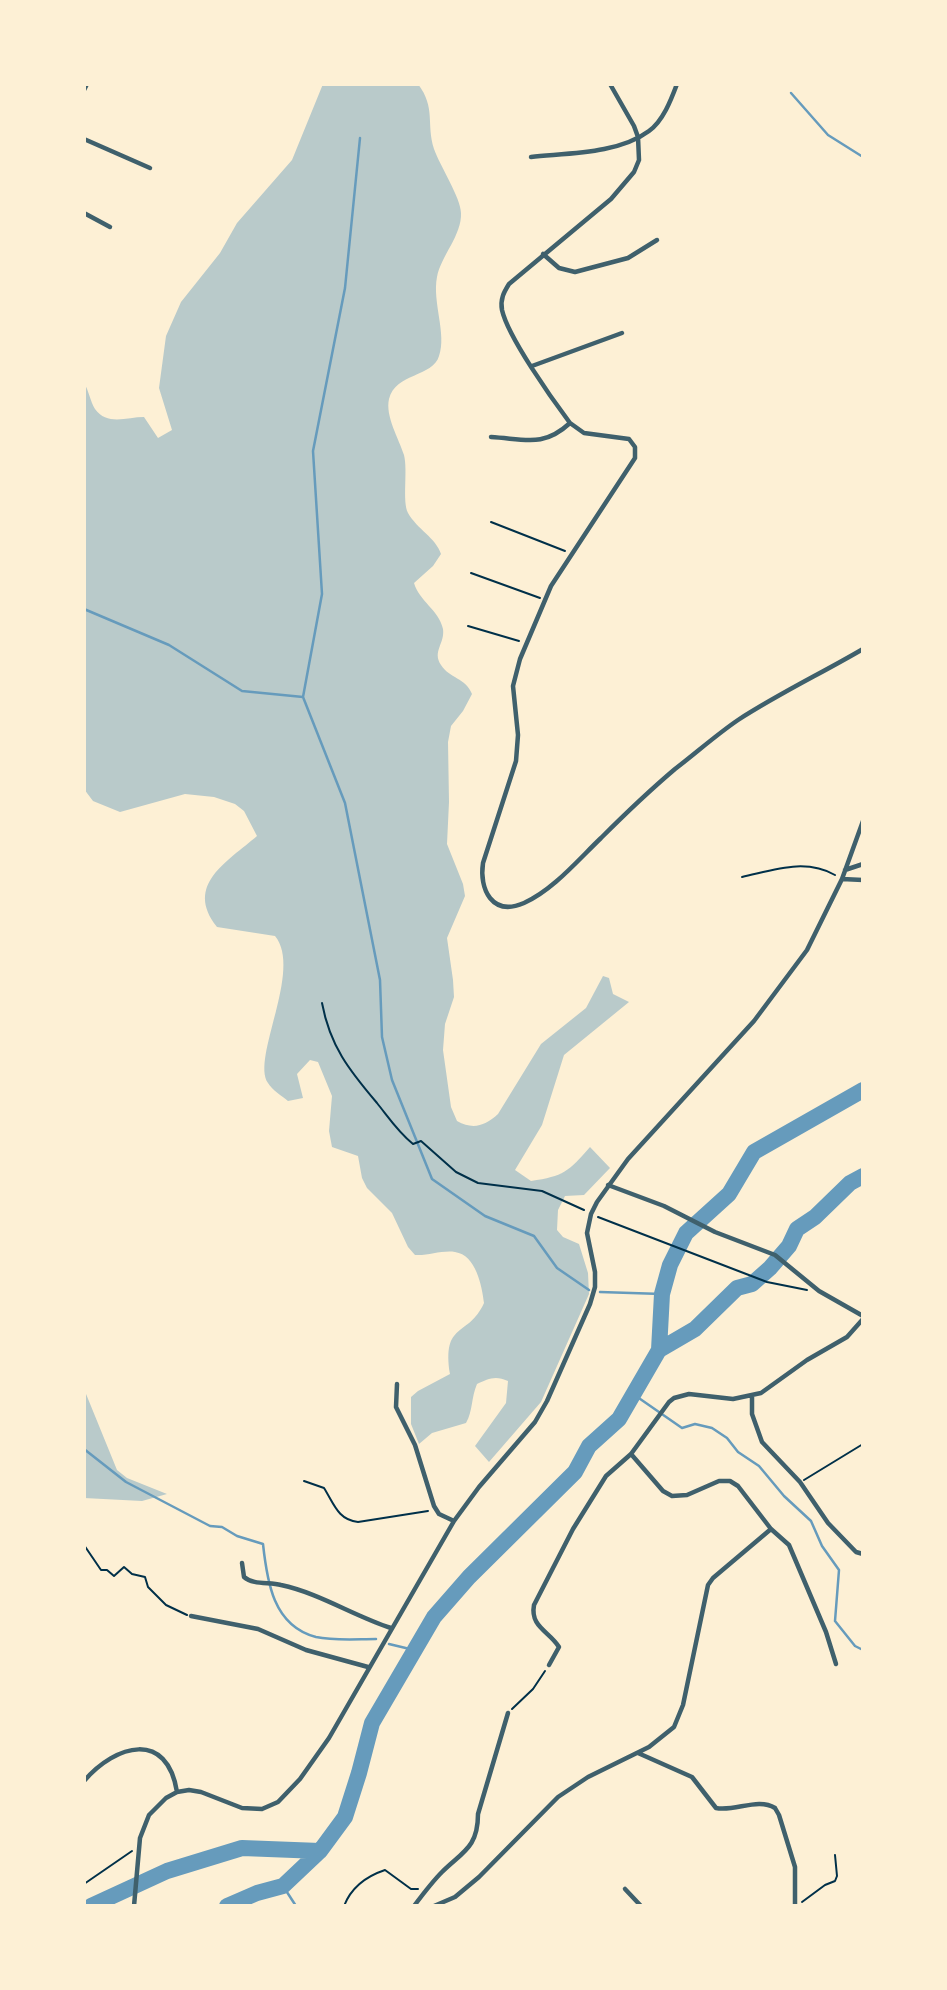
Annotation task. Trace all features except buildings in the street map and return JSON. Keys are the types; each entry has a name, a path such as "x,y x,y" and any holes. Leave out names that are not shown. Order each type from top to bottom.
{"street":[{"path":"84,90 87,84"},
{"path":"610,84 634,126 638,137 639,160 627,182 611,199 509,284 502,301 506,321 570,423 593,436 629,439 636,452 621,482 544,600 527,644 513,686 518,735 516,761 481,876 486,894 492,901 508,906 524,903 563,874 650,791 735,722 863,649"},
{"path":"531,157 607,149 648,132 657,123 677,84"},
{"path":"84,139 150,168"},
{"path":"84,214 110,227"},
{"path":"543,254 559,268 575,272 628,258 657,240"},
{"path":"532,366 622,333"},
{"path":"491,437 547,440 570,423"},
{"path":"134,1906 138,1846 149,1815 159,1804 177,1791 201,1792 242,1808 262,1810 273,1805 300,1779 329,1738 454,1521 479,1487 535,1422 547,1401 595,1287 595,1272 587,1233 591,1214 628,1159 754,1021 807,950 842,879 863,821"},
{"path":"845,870 863,864"},
{"path":"842,879 863,880"},
{"path":"549,1665 559,1647 536,1624 534,1605 581,1514 606,1476 631,1454 674,1398 688,1394 733,1399 752,1396 768,1389 807,1360 847,1337 863,1317 819,1291 783,1259 700,1225 664,1206 608,1185"},
{"path":"397,1384 396,1407 415,1445 436,1511 454,1521"},
{"path":"752,1396 752,1414 762,1442 800,1482 828,1523 856,1552 863,1554"},
{"path":"631,1454 663,1491 672,1496 687,1495 719,1481 734,1483 771,1529 789,1545 826,1632 836,1664"},
{"path":"435,1906 455,1897 479,1877 558,1797 588,1777 638,1753 668,1732 678,1718 692,1667 708,1586 713,1578 771,1529"},
{"path":"242,1563 244,1577 251,1582 286,1586 391,1628"},
{"path":"191,1616 258,1629 306,1650 368,1667"},
{"path":"414,1906 444,1870 466,1852 473,1840 508,1713"},
{"path":"84,1781 92,1772 125,1751 138,1747 151,1750 164,1760 174,1776 177,1791"},
{"path":"638,1753 692,1777 716,1808 736,1809 760,1804 775,1808 795,1867 796,1906"},
{"path":"625,1889 641,1906"}],"path":[{"path":"491,522 572,554"},
{"path":"471,573 544,600"},
{"path":"468,626 527,644"},
{"path":"742,877 803,865 824,869 842,879"},
{"path":"322,1003 326,1026 348,1069 397,1131 413,1144 421,1141 456,1172 478,1183 542,1191 591,1214 753,1277 801,1290 819,1291"},
{"path":"800,1482 863,1444"},
{"path":"303,1481 324,1488 337,1510 349,1521 436,1511"},
{"path":"84,1545 101,1570 107,1570 114,1576 124,1567 132,1574 141,1574 148,1587 166,1605 191,1616"},
{"path":"508,1713 533,1689 549,1665"},
{"path":"84,1884 138,1846"},
{"path":"796,1906 820,1888 835,1881 835,1855"},
{"path":"344,1906 348,1895 356,1886 386,1870 411,1889 420,1889"}],"shaded area":[{"path":"323,84 418,84 429,108 434,149 458,199 461,213 455,237 437,277 436,297 441,338 439,356 430,368 398,384 388,406 404,455 406,508 441,554 433,566 414,583 441,622 443,634 438,656 441,665 466,685 472,694 451,726 448,742 447,844 465,896 447,938 454,997 445,1024 443,1050 451,1107 457,1121 479,1125 498,1114 541,1044 586,1008 603,976 609,978 613,994 629,1002 564,1055 542,1125 515,1170 531,1181 558,1175 565,1172 590,1147 610,1168 584,1195 565,1196 558,1210 557,1230 563,1237 579,1244 588,1273 589,1294 541,1402 489,1462 475,1446 506,1403 508,1381 495,1378 477,1384 466,1423 432,1433 419,1444 411,1424 411,1397 450,1374 449,1357 453,1337 478,1314 484,1303 473,1265 462,1254 455,1252 415,1255 408,1247 392,1213 367,1188 362,1178 358,1156 332,1147 329,1131 332,1096 318,1062 310,1060 297,1074 303,1098 288,1101 268,1083 265,1071 266,1054 281,991 282,951 275,936 217,927 208,912 205,899 207,887 222,865 257,836 244,811 235,804 214,797 185,794 120,812 93,801 84,789 84,383 95,409 105,417 144,417 158,438 172,430 159,388 166,336 181,302 220,253 237,223 292,160"},
{"path":"84,1389 117,1470 127,1478 167,1494 142,1501 84,1498"}],"waterway":[{"path":"791,93 828,135 863,157"},
{"path":"360,138 345,288 313,451 322,594 303,697 345,803 380,980 382,1037 392,1080 432,1179 485,1216 534,1236 557,1268 589,1290"},
{"path":"84,609 169,645 242,691 303,697"},
{"path":"91,1906 167,1871 242,1848 320,1851 345,1817 372,1723 434,1617 469,1577 575,1472 589,1446 619,1419 659,1350 662,1294 670,1265 686,1233 729,1194 754,1152 863,1090"},
{"path":"659,1350 695,1329 737,1288 752,1284 789,1246 797,1229 815,1217 850,1183 863,1176"},
{"path":"600,1292 662,1294"},
{"path":"633,1394 682,1428 695,1424 712,1428 727,1438 738,1452 759,1466 784,1496 811,1521 822,1546 839,1570 835,1621 855,1646 863,1650"},
{"path":"84,1449 126,1482 210,1526 222,1527 237,1536 263,1544 267,1573 275,1600 290,1623 302,1631 331,1639 376,1639"},
{"path":"389,1644 414,1650"},
{"path":"227,1906 257,1893 283,1886 320,1851"},
{"path":"283,1886 296,1906"}]}
